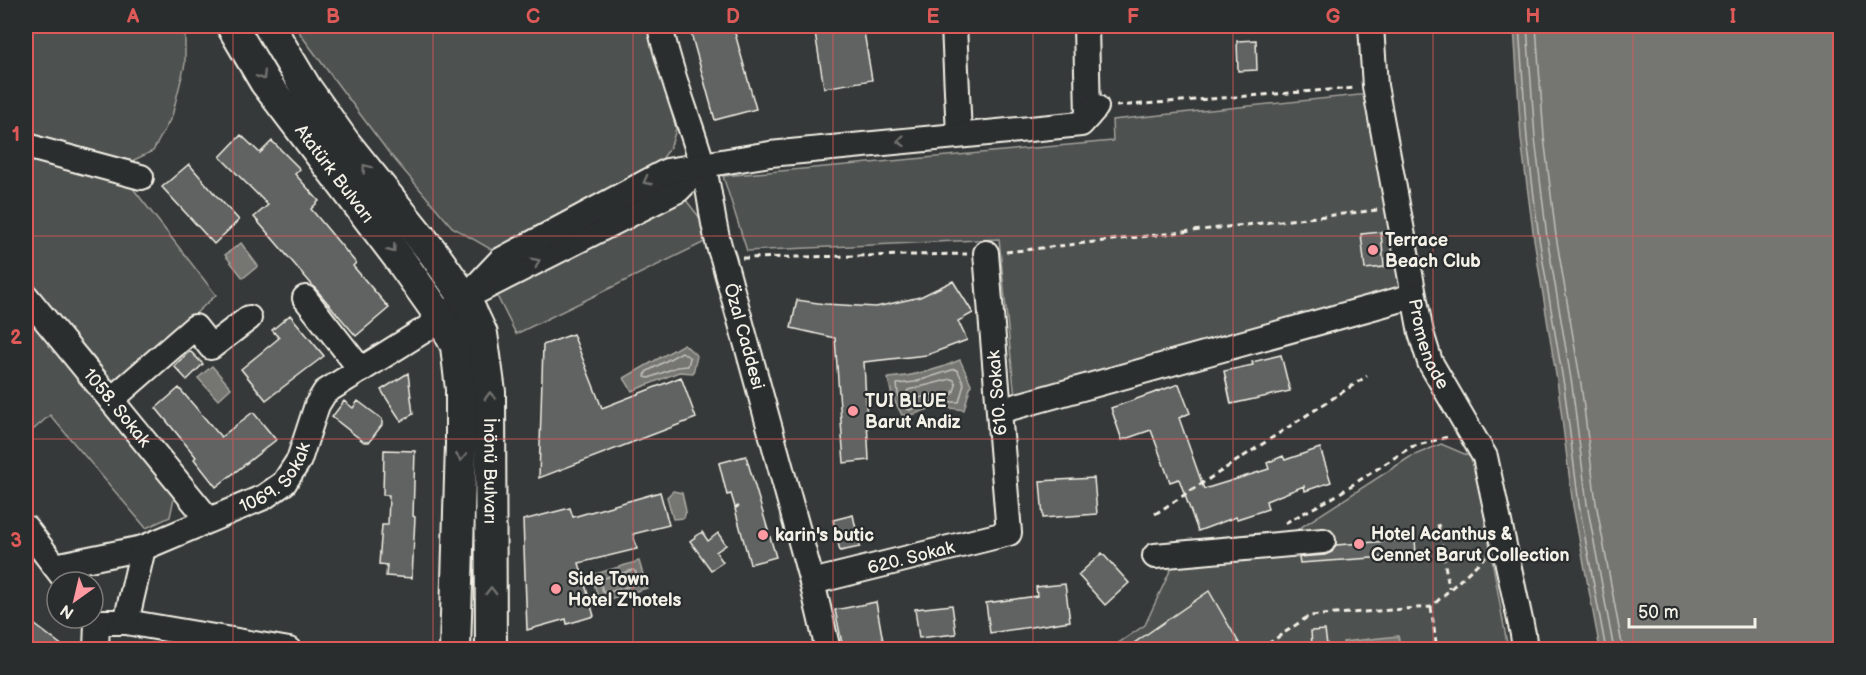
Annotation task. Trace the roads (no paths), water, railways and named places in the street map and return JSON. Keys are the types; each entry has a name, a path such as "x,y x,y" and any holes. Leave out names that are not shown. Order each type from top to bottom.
{"main road":[{"name":"Atatürk Bulvarı","path":"232,26 266,82 442,318"},
{"name":"Atatürk Bulvarı","path":"269,26 306,88 345,142 434,254 465,298"},
{"name":"İnönü Bulvarı","path":"465,298 483,334 490,392 491,650"},
{"name":"İnönü Bulvarı","path":"442,318 456,346 461,389 455,650"}],"street":[{"name":"Özal Caddesi","path":"660,26 675,86 703,165 715,237 723,258 812,582 828,650"},
{"path":"954,26 959,135"},
{"path":"703,165 770,154 1081,124 1092,112 1086,26"},
{"name":"Promenade","path":"1371,26 1375,86 1399,207 1413,296 1430,362 1485,457 1525,650"},
{"path":"26,145 141,177"},
{"name":"1069. Sokak","path":"74,570 143,548 264,497 284,483 299,460 317,405 325,392 442,318 465,298 678,190 703,165"},
{"name":"610. Sokak","path":"986,253 1009,532"},
{"path":"999,411 1413,296"},
{"name":"1058. Sokak","path":"26,297 209,520"},
{"path":"306,298 361,370"},
{"path":"111,400 195,327 211,347 249,318"},
{"path":"26,528 58,570"},
{"name":"620. Sokak","path":"812,582 1009,532"},
{"path":"1155,556 1323,541"},
{"path":"126,622 143,548"},
{"path":"105,620 283,649"},
{"path":"95,630 96,650"}],"water":[{"path":"1514,26 1840,26 1840,649 1600,649 1573,506 1558,387 1534,239 1521,139"},
{"path":"241,243 258,266 243,278 225,255"},
{"path":"684,344 697,356 693,373 679,372 632,391 624,378"},
{"path":"960,360 971,384 964,410 938,408 913,415 902,415 892,396 888,378 925,372"},
{"path":"212,366 231,388 218,400 198,378"},
{"path":"673,491 682,493 686,511 684,518 673,519 667,497"},
{"path":"639,561 647,588 599,602 592,575"},
{"path":"1398,636 1401,649 1345,649 1343,642"}],"place":[{"name":"Terrace Beach Club","path":"1373,250"},
{"name":"TUI BLUE Barut Andiz","path":"853,411"},
{"name":"karin's butic","path":"763,535"},
{"name":"Hotel Acanthus & Cennet Barut Collection","path":"1359,544"},
{"name":"Side Town Hotel Z'hotels","path":"556,589"}]}
